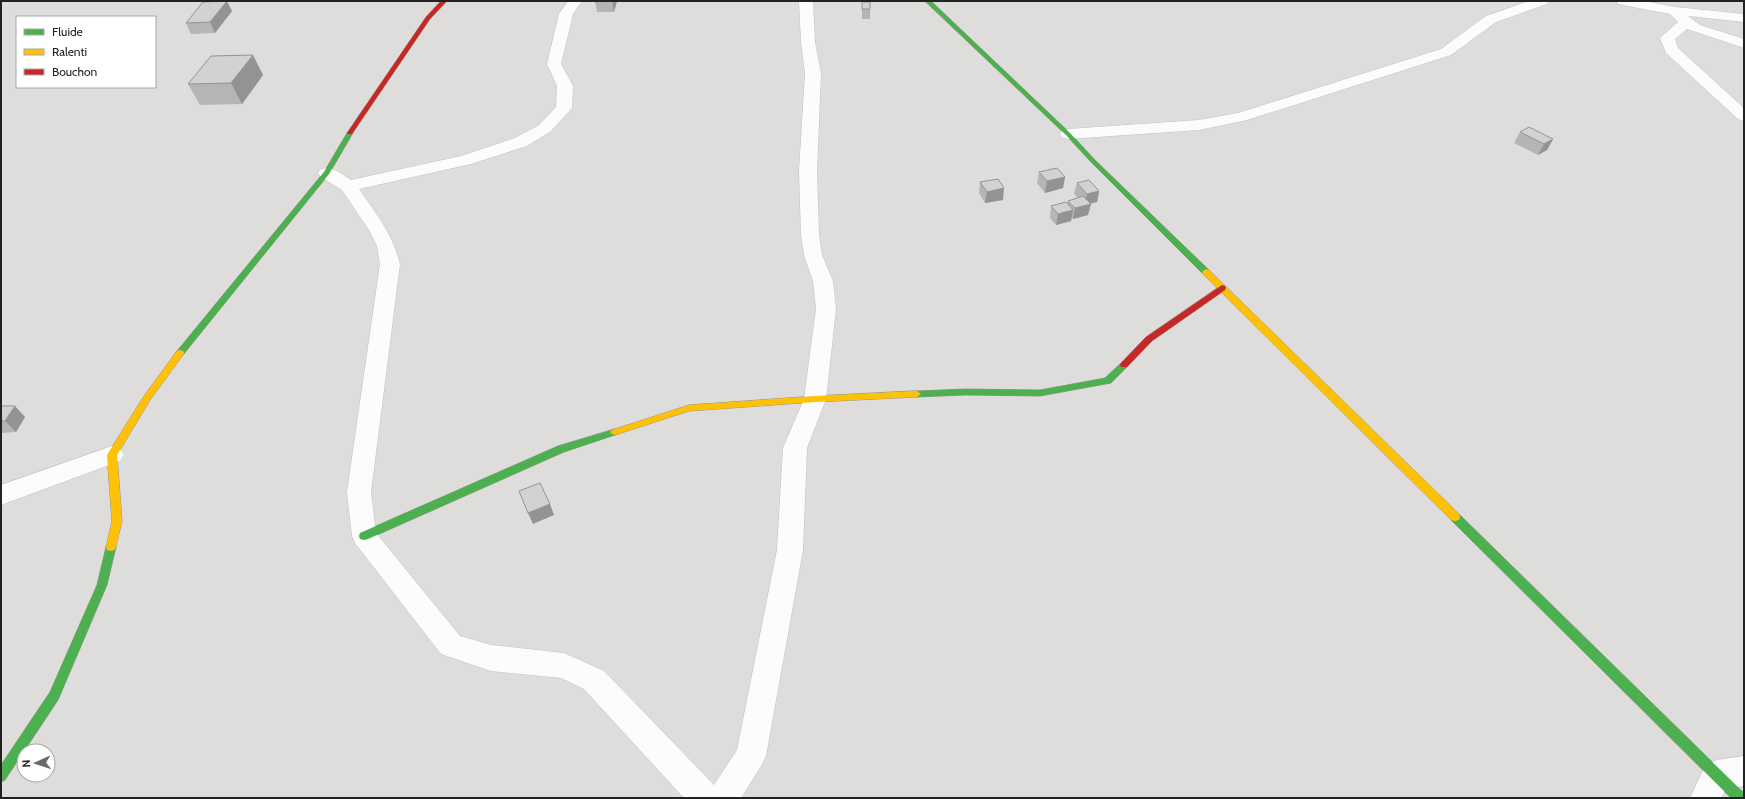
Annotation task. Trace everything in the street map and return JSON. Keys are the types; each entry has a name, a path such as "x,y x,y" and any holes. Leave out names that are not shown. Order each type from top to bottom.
{"street":[{"path":"1,776 54,696 102,585 117,521 112,455 147,398 188,342 327,173 349,134 377,92 428,18 444,1"},
{"path":"348,186 465,160 521,142 545,128 564,108 565,86 554,64 566,14 575,1"},
{"path":"723,798 751,756 790,550 795,448 815,399 826,309 823,281 813,255 810,235 808,171 813,73 808,42 806,1"},
{"path":"928,1 1068,134 1093,161 1740,798"},
{"path":"1068,134 1199,125 1241,117 1446,52 1491,19 1542,1"},
{"path":"1623,1 1675,11 1744,18"},
{"path":"1675,11 1686,23 1709,34 1744,44"},
{"path":"1686,23 1667,38 1671,50 1744,116"},
{"path":"327,173 348,186 378,230 386,246 390,264 359,492 364,536 451,645 491,658 564,666 594,680 705,798"},
{"path":"364,536 561,449 689,408 815,399 965,392 1040,393 1108,381 1149,339 1222,288"},
{"path":"1,495 112,455"}],"shaded area":[{"path":"1,1 1744,1 1744,798 1,798"}],"building":[{"path":"227,1 210,22 186,23 203,2"},
{"path":"862,2 870,2 870,9 862,9"},
{"path":"253,55 231,83 188,84 211,56"},
{"path":"1529,127 1553,139 1544,144 1520,132"},
{"path":"1057,168 1065,177 1047,181 1039,172"},
{"path":"998,179 1004,188 987,192 980,182"},
{"path":"1089,180 1099,191 1087,194 1077,183"},
{"path":"1083,196 1091,204 1075,208 1068,201"},
{"path":"1066,202 1073,210 1058,214 1051,206"},
{"path":"1,406 15,406 5,421 1,421"},
{"path":"540,483 550,504 528,513 519,491"}],"traffic: fast":[{"path":"928,1 1068,134 1093,161 1206,272"},
{"path":"180,353 327,173 350,133"},
{"path":"917,394 965,392 1040,393 1108,381 1124,365"},
{"path":"364,536 561,449 615,432"},
{"path":"1455,517 1740,798"},
{"path":"1,776 54,696 102,585 111,547"}],"traffic: slow":[{"path":"1206,272 1455,517"},
{"path":"111,547 117,521 112,455 147,398 180,353"},
{"path":"615,432 689,408 815,399 917,394"}],"traffic: jam":[{"path":"350,133 428,18 444,1"},
{"path":"1124,365 1149,339 1222,288"}]}
